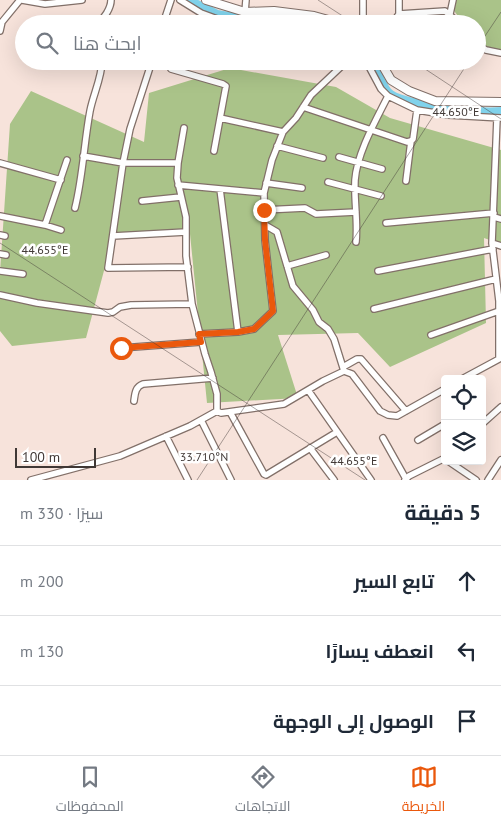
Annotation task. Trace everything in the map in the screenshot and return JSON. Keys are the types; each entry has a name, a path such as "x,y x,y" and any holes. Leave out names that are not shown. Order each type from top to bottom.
{"street":[{"path":"0,31 1,22 21,0 45,4 82,0"},
{"path":"105,15 111,0"},
{"path":"166,15 171,0"},
{"path":"180,0 208,15"},
{"path":"206,0 245,12 274,11 306,15"},
{"path":"245,12 246,0"},
{"path":"363,0 363,15"},
{"path":"399,0 399,14 446,11 450,14 453,0"},
{"path":"486,50 501,53"},
{"path":"75,208 80,189 90,109 100,70"},
{"path":"149,70 130,129 123,163 108,268 188,267"},
{"path":"174,70 226,86 214,151"},
{"path":"199,334 238,332 254,329 273,311 264,210 266,183 283,132 311,95 337,70"},
{"path":"371,70 381,89 388,96 417,110 448,115 499,118 493,246 496,279 499,288 500,357 469,375"},
{"path":"385,70 391,80 409,92 435,101 501,102"},
{"path":"356,242 358,222 355,178 371,130 388,96"},
{"path":"303,107 411,142"},
{"path":"406,181 417,110"},
{"path":"220,118 283,132"},
{"path":"184,128 177,178 186,217 192,304 217,394 217,411"},
{"path":"277,146 323,158"},
{"path":"83,156 123,163 178,163"},
{"path":"339,157 382,168"},
{"path":"45,225 67,160"},
{"path":"0,163 61,180"},
{"path":"328,182 381,196"},
{"path":"266,183 302,188"},
{"path":"178,185 264,193"},
{"path":"220,189 238,332"},
{"path":"142,201 181,197"},
{"path":"264,210 305,208 316,214 356,212"},
{"path":"386,223 494,215 501,220"},
{"path":"0,216 61,230"},
{"path":"265,225 277,232 293,286 313,310 318,322 328,329 334,339 344,369 352,374 380,411 388,415 397,416 441,391"},
{"path":"113,236 186,232"},
{"path":"378,271 493,246 501,246"},
{"path":"287,266 326,255"},
{"path":"0,270 23,274"},
{"path":"374,309 496,279"},
{"path":"0,295 37,303 108,313 120,307 131,305 192,304"},
{"path":"432,335 499,311"},
{"path":"121,348 201,342"},
{"path":"31,480 120,456 217,411 221,413 284,404 344,369 357,359 361,359 406,411"},
{"path":"134,401 136,390 143,384 213,378"},
{"path":"308,390 371,480"},
{"path":"486,420 501,407"},
{"path":"230,412 266,475 337,432"},
{"path":"201,420 231,480"},
{"path":"418,440 441,426"},
{"path":"166,436 188,480"},
{"path":"383,438 409,479 441,461"},
{"path":"310,448 334,480"},
{"path":"488,480 501,460"},
{"path":"454,465 476,480"}],"green space":[{"path":"450,0 501,0 501,49 490,49 486,47 486,15 458,15"},
{"path":"224,70 241,70 336,87 390,118 501,150 501,244 484,238 486,323 390,367 358,333 278,335 298,398 207,403 190,234 113,237 86,338 12,346 0,331 0,272 10,124 31,91 144,142 149,93"}],"waterway":[{"path":"187,0 217,15"},
{"path":"375,70 387,92 395,97 441,108 476,112 501,112"}],"route":[{"path":"121,348 201,342 199,334 238,332 254,329 270,315 273,311 265,240 264,210"}]}
